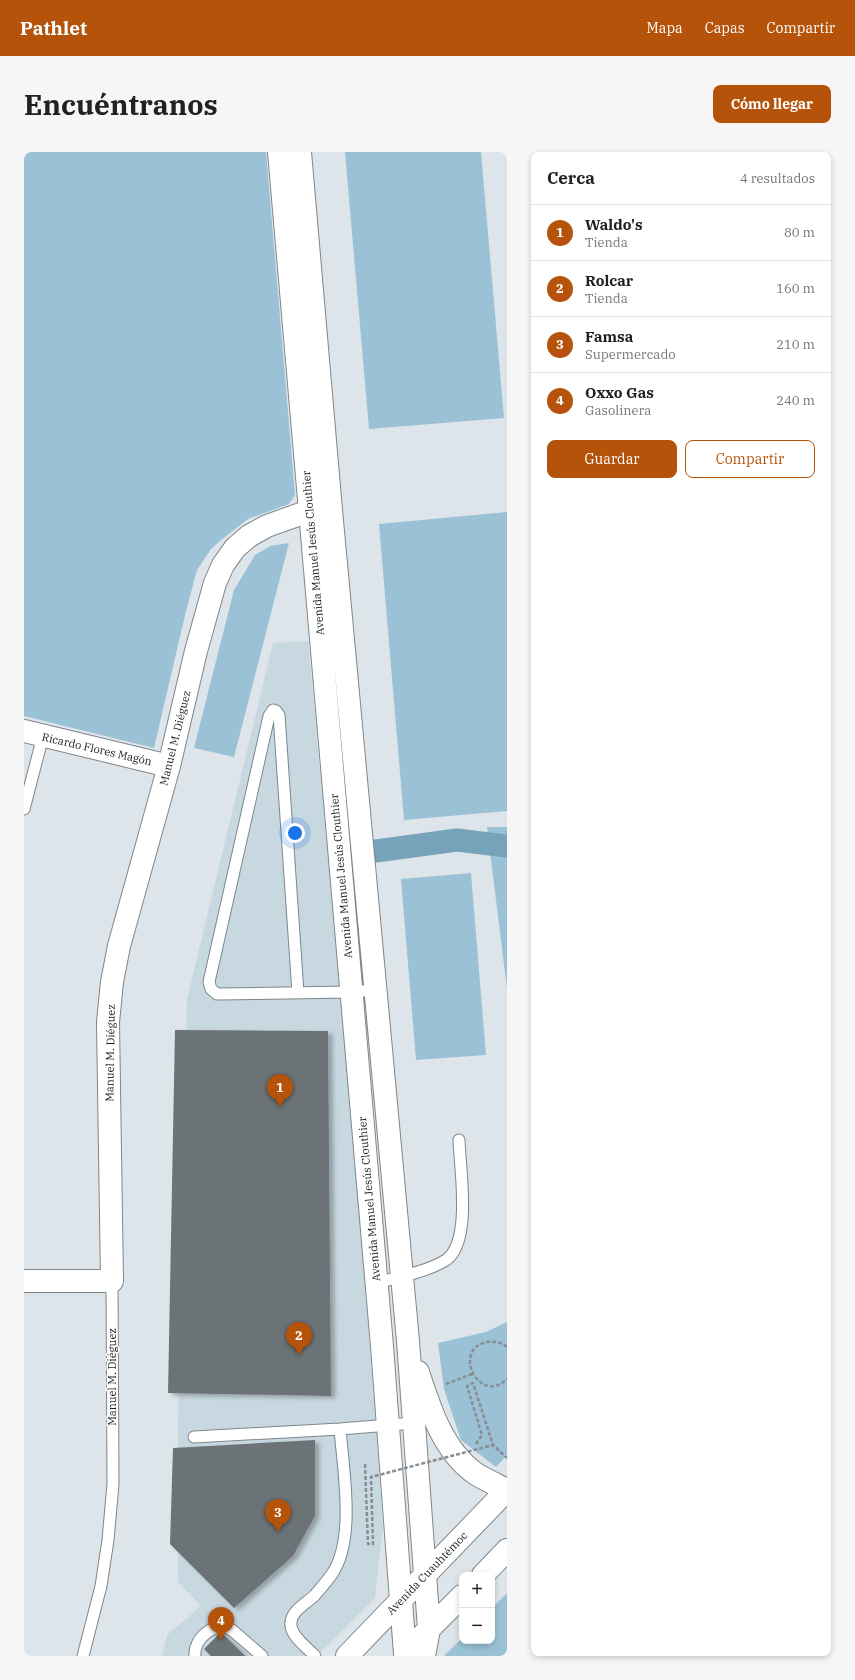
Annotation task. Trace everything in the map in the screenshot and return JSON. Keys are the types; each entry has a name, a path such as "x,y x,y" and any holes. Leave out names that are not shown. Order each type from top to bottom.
{"street":[{"name":"Avenida Manuel Jesús Clouthier","path":"279,152 402,1600 410,1655"},
{"name":"Avenida Manuel Jesús Clouthier","path":"300,152 331,510 408,1341 429,1629"},
{"name":"Manuel M. Diéguez","path":"112,1281 108,1022 112,982 119,946 169,766 198,643 215,583 223,565 235,548 249,536 267,526 309,511 331,510"},
{"name":"Ricardo Flores Magón","path":"34,734 169,766"},
{"path":"24,1281 112,1281"},
{"path":"408,1341 441,1433 456,1457 476,1474 507,1490"},
{"name":"Avenida Cuauhtémoc","path":"347,1656 507,1490"},
{"path":"485,1572 507,1550"},
{"path":"410,1655 429,1629 459,1599"}],"lane":[{"path":"298,993 279,715 274,710 269,716 209,982 212,989 217,994 298,993 351,992 375,990"},
{"path":"24,809 34,734"},
{"path":"376,1283 438,1264 447,1259 455,1251 463,1217 459,1140"},
{"name":"Manuel M. Diéguez","path":"83,1656 101,1586 108,1540 113,1484 112,1281"},
{"path":"194,1437 340,1429 414,1423"},
{"path":"315,1656 292,1631 291,1620 293,1615 314,1596 333,1573 342,1552 347,1506 340,1429"},
{"path":"195,1656 194,1650 200,1640 210,1630 221,1626 232,1630 262,1656"}],"path":[{"path":"507,1347 499,1342 484,1342 473,1352 469,1366 476,1380 483,1384 490,1386 497,1385 507,1379"},
{"path":"426,1393 472,1374"},
{"path":"504,1382 507,1385"},
{"path":"482,1435 467,1386 473,1383 493,1445 507,1458"},
{"path":"365,1464 368,1544 373,1544 371,1477 493,1445"}],"shaded area":[{"path":"24,152 266,152 295,495 289,504 248,519 211,549 197,570 154,748 24,716"},
{"path":"345,152 481,152 504,418 369,429"},
{"path":"507,512 507,811 404,820 379,524"},
{"path":"289,543 234,757 194,748 234,590 255,555 270,546"},
{"path":"308,641 358,1181 383,1526 375,1598 317,1656 162,1656 167,1635 201,1606 178,1582 178,1422 187,999 273,643"},
{"path":"487,827 507,827 507,989"},
{"path":"471,873 486,1055 416,1060 401,879"},
{"path":"507,1322 507,1455 496,1467 461,1440 444,1389 438,1343 486,1332"},
{"path":"507,1593 507,1656 444,1656 459,1641 459,1644 495,1644 495,1605"}],"building":[{"path":"175,1030 328,1031 331,1396 168,1393"},
{"path":"315,1440 315,1516 293,1556 234,1608 170,1544 173,1448"},
{"path":"221,1632 245,1656 211,1656 204,1649"}],"waterway":[{"path":"376,851 457,840 507,846"}],"place":[{"name":"Waldo's","path":"280,1107"},
{"name":"Rolcar","path":"299,1355"},
{"name":"Famsa","path":"278,1532"},
{"name":"Oxxo Gas","path":"221,1640"}]}
